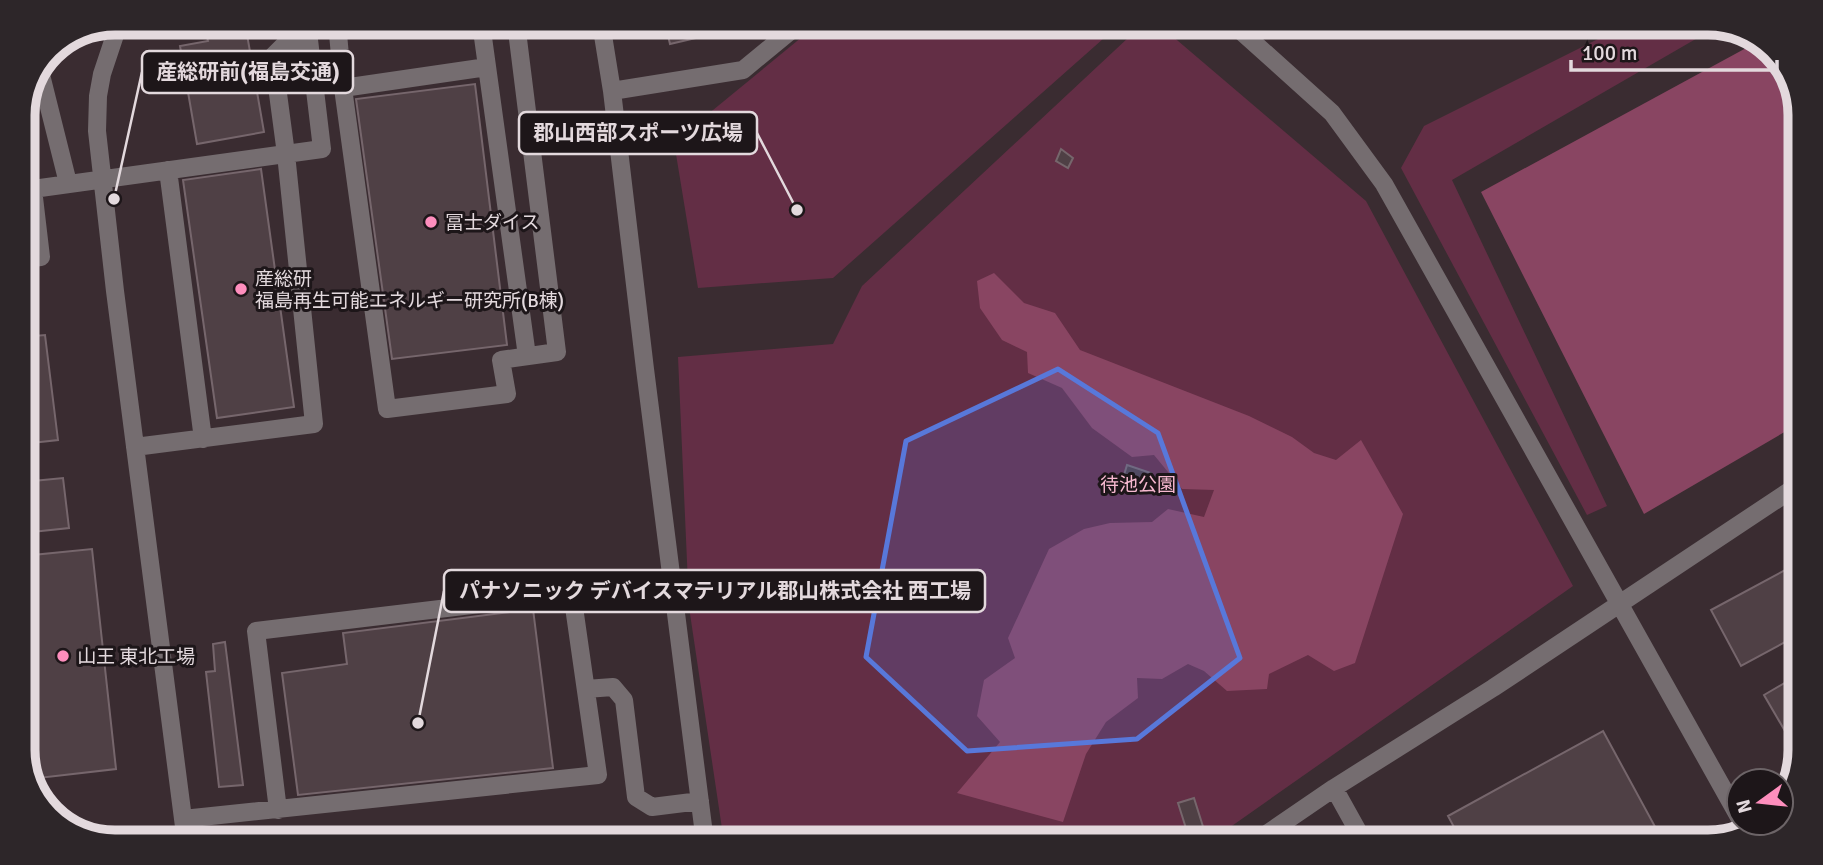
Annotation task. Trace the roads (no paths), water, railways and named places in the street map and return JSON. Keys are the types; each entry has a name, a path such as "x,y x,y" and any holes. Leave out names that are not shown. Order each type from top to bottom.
{"street":[{"path":"114,35 98,96 97,131 184,830"},
{"path":"135,447 314,424 286,154 273,57 286,43 302,35"},
{"path":"35,189 323,149 308,35"},
{"path":"338,35 342,88 387,409 507,394 501,360 557,352 517,35"},
{"path":"483,35 527,356"},
{"path":"603,35 704,830"},
{"path":"612,90 743,70 785,35"},
{"path":"1244,35 1332,113 1384,184 1725,792"},
{"path":"342,88 487,67"},
{"path":"42,81 68,183"},
{"path":"168,170 202,439"},
{"path":"35,206 41,257 35,257"},
{"path":"1273,830 1493,688 1788,492"},
{"path":"183,819 278,810 598,775 572,593 257,631 278,810"},
{"path":"586,689 613,687 624,700 636,797 652,807 700,801"},
{"path":"1334,788 1357,830"}],"place":[{"name":"産総研前(福島交通)","path":"114,199"},
{"name":"郡山西部スポーツ広場","path":"797,210"},
{"name":"冨士ダイス","path":"431,222"},
{"name":"産総研 福島再生可能エネルギー研究所(B棟)","path":"241,289"},
{"name":"山王 東北工場","path":"63,656"},
{"name":"パナソニック デバイスマテリアル郡山株式会社 西工場","path":"418,723"}],"park label":[{"name":"待池公園","path":"1138,484"}]}
